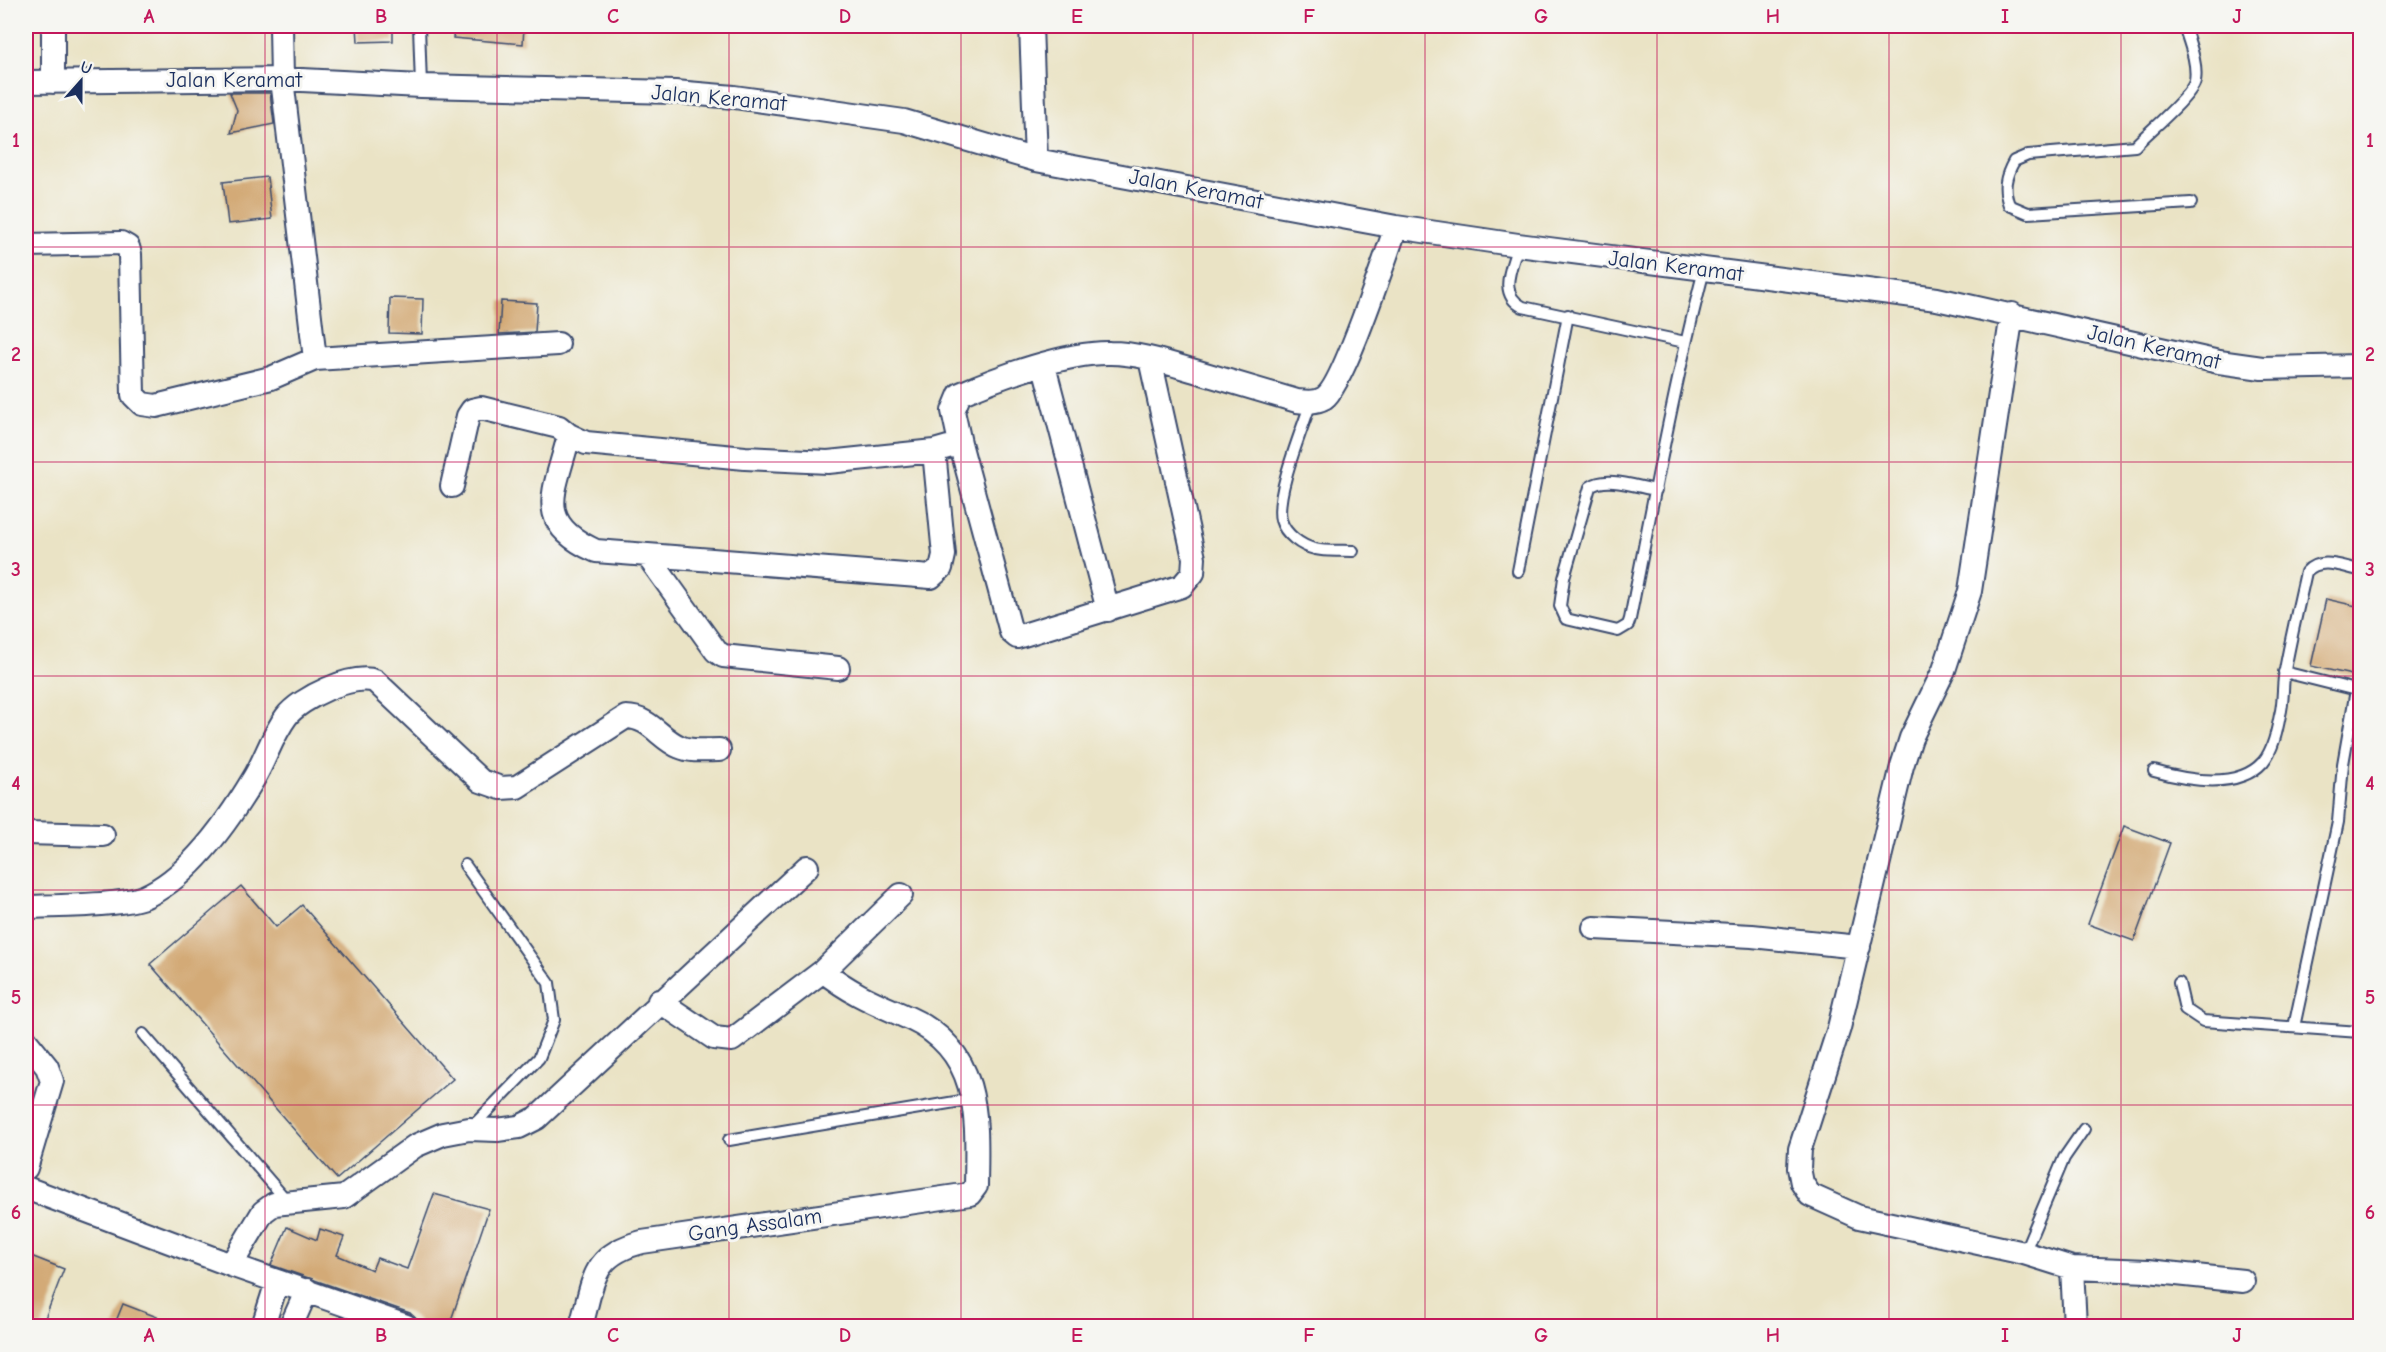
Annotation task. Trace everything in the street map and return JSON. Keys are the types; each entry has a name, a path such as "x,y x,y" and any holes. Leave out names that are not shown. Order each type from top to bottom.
{"street":[{"path":"52,26 53,82"},
{"path":"281,26 282,79 315,359"},
{"path":"1031,26 1036,160"},
{"name":"Jalan Keramat","path":"26,82 282,79 421,86 675,92 734,97 904,122 1036,160 1396,226 1518,245 1937,299 2219,362 2262,368 2361,366"},
{"path":"1150,359 1195,566 1190,580 1182,586 1021,638 1014,636 960,443 953,411 960,394 989,381 1086,354 1110,353 1150,359 1296,401 1311,402 1326,397 1338,378 1396,226"},
{"path":"26,245 120,243 128,247 133,395 142,404 156,406 271,378 315,359 558,344"},
{"path":"2012,314 1970,591 1944,670 1911,738 1902,766 1839,1028 1800,1149 1799,1168 1802,1183 1810,1195 1859,1217 2024,1253 2072,1268 2148,1271 2243,1281"},
{"path":"1044,366 1108,610"},
{"path":"452,486 468,416 472,410 481,408 559,427 569,435 586,442 745,458 828,462 934,451 960,443"},
{"path":"569,435 552,508 559,528 577,543 596,551 931,577 941,568 944,555 934,451"},
{"path":"647,555 716,651 723,656 838,668"},
{"path":"26,907 132,900 159,888 212,840 255,776 278,730 292,710 314,695 354,679 365,677 375,681 481,781 501,788 517,787 626,717 637,717 677,746 685,749 718,750"},
{"path":"26,833 103,836"},
{"path":"231,1265 263,1212 274,1204 344,1197 415,1146 443,1134 470,1129 497,1130 519,1127 537,1118 660,1001 807,867"},
{"path":"660,1001 714,1038 732,1040 823,972 901,895"},
{"path":"1594,928 1752,936 1859,947"},
{"path":"823,972 866,1001 928,1028 967,1072 973,1099"},
{"path":"26,1041 47,1066 52,1081 26,1168"},
{"name":"Gang Assalam","path":"581,1326 595,1276 609,1255 623,1247 642,1242 970,1194 976,1186 973,1099"},
{"path":"26,1188 277,1282 307,1290 406,1326"},
{"path":"2072,1268 2075,1326"},
{"path":"263,1326 277,1282"},
{"path":"291,1326 307,1290"}],"lane":[{"path":"419,26 421,86"},
{"path":"2184,26 2194,64 2195,81 2188,97 2168,112 2135,146 2028,155 2014,161 2006,179 2004,192 2009,205 2028,213 2191,203"},
{"path":"1518,245 1507,288 1509,296 1523,307 1685,342"},
{"path":"1656,490 1607,482 1596,482 1590,487 1564,578 1560,606 1566,620 1618,631 1628,625 1656,490 1685,342 1704,270"},
{"path":"1518,571 1568,315"},
{"path":"1311,402 1281,497 1281,520 1287,532 1296,540 1315,549 1353,551"},
{"path":"2154,771 2172,776 2211,779 2235,778 2255,770 2271,748 2281,713 2284,672 2306,572 2311,566 2324,563 2361,570"},
{"path":"2284,672 2358,691 2343,764 2338,822 2294,1027"},
{"path":"465,865 549,983 554,1020 539,1058 470,1129"},
{"path":"2179,983 2185,1009 2203,1021 2361,1032"},
{"path":"144,1034 286,1201"},
{"path":"729,1140 973,1099"},
{"path":"2024,1253 2064,1158 2084,1129"}],"building":[{"path":"357,26 393,26 393,41 358,42"},
{"path":"454,26 524,26 523,44 453,38"},
{"path":"230,93 270,93 274,124 231,133 237,110"},
{"path":"267,177 272,219 228,224 223,182"},
{"path":"390,298 423,299 422,334 389,333"},
{"path":"501,301 537,303 535,332 499,334"},
{"path":"2326,599 2361,607 2361,677 2311,666"},
{"path":"2124,826 2170,843 2134,941 2088,924"},
{"path":"241,886 276,927 302,905 453,1079 337,1179 150,964"},
{"path":"434,1194 489,1209 449,1326 432,1326 419,1322 410,1313 271,1265 287,1227 317,1240 320,1229 344,1237 337,1255 372,1270 377,1258 407,1269"},
{"path":"26,1254 64,1269 42,1326 26,1326"},
{"path":"123,1304 178,1325 178,1326 114,1326"}]}
